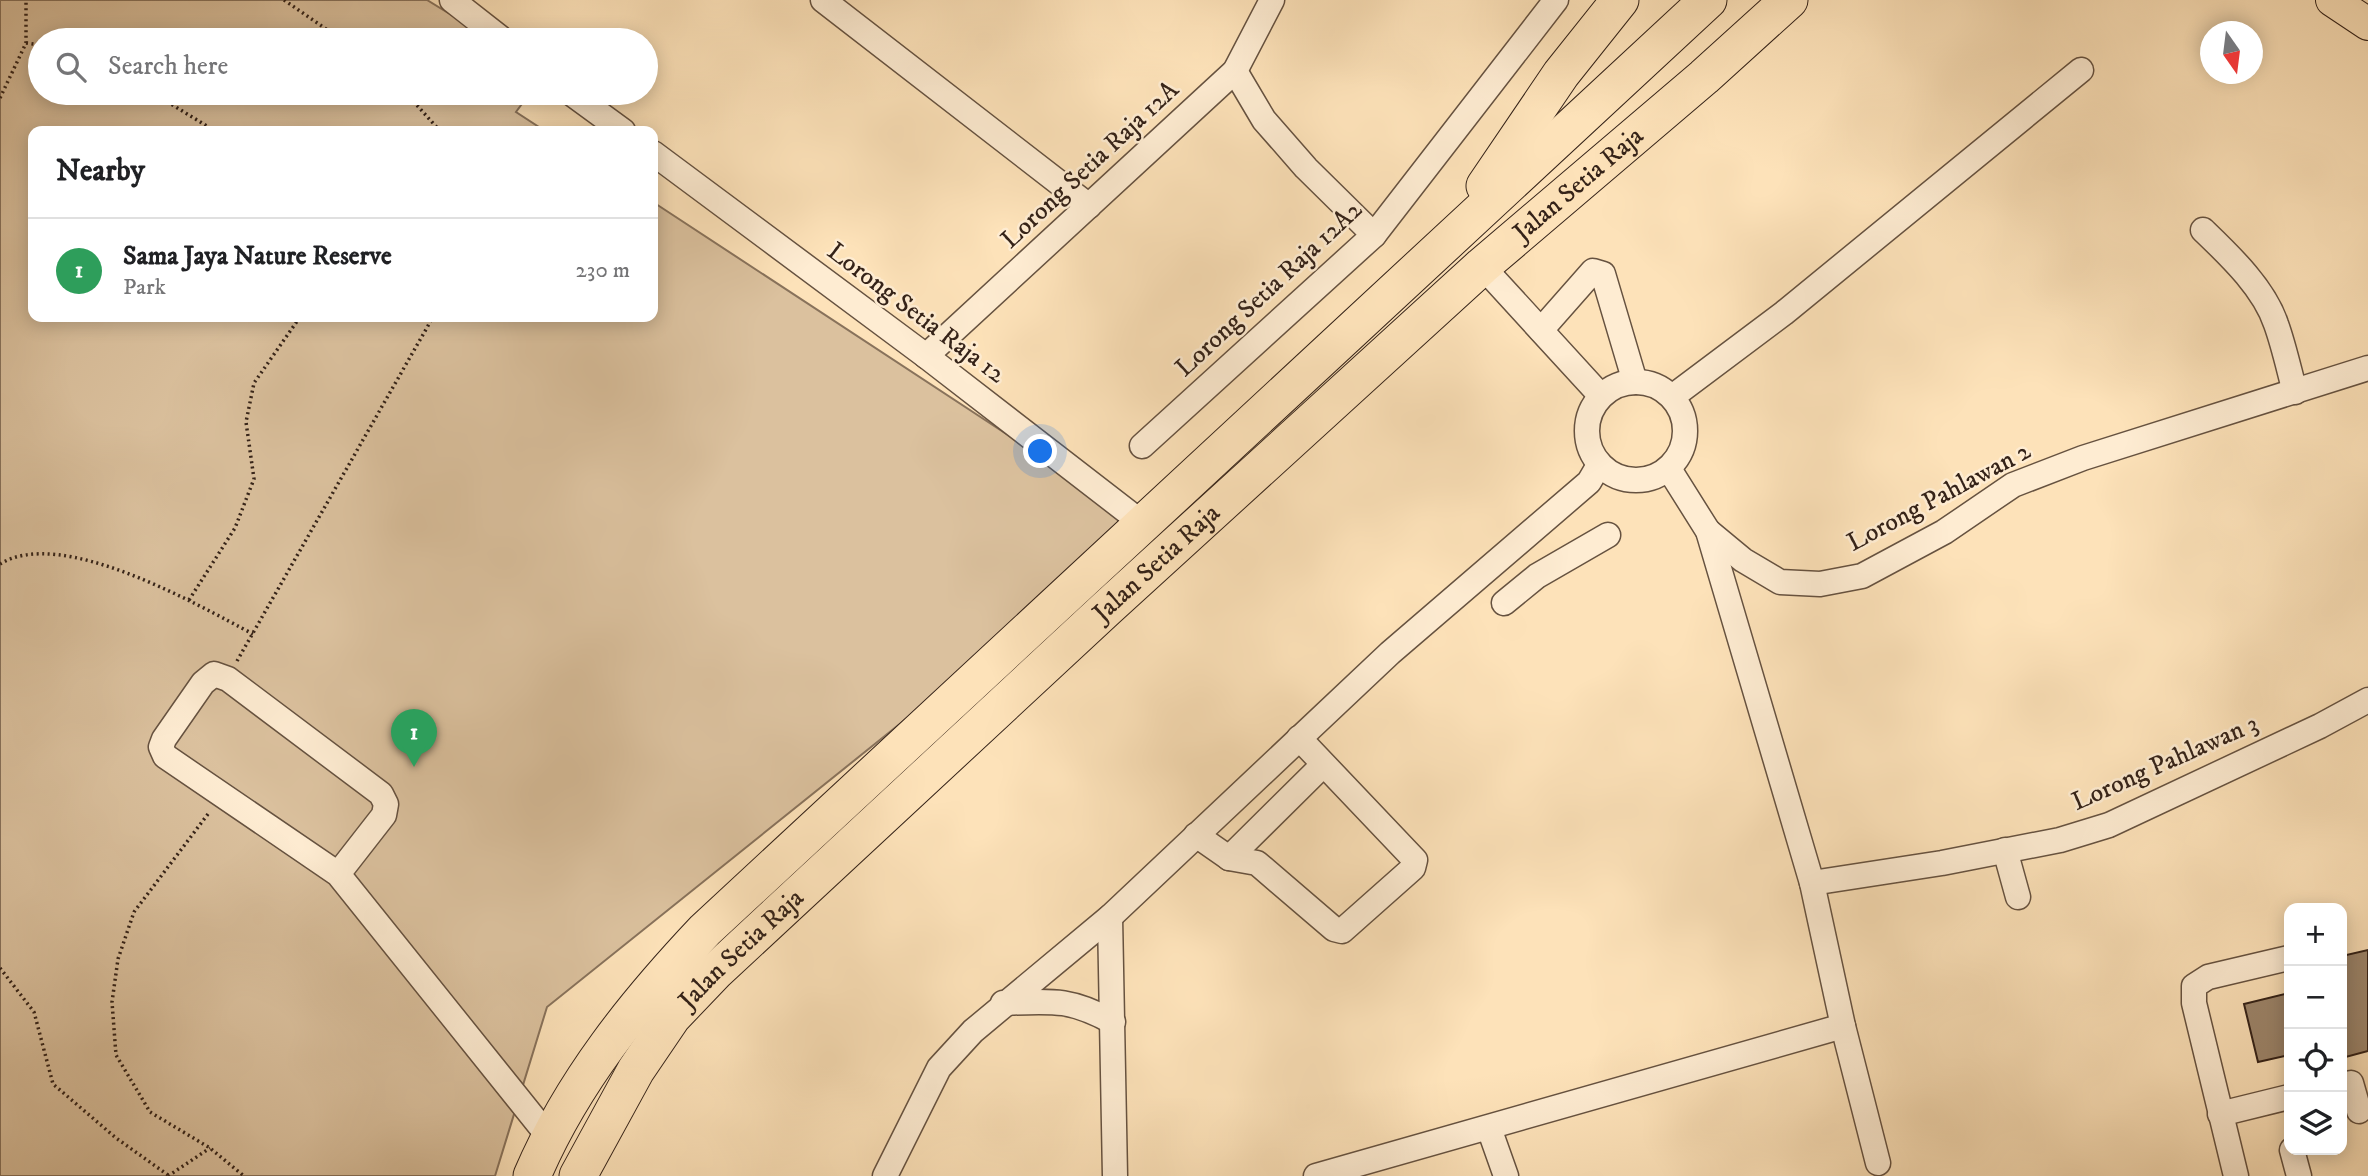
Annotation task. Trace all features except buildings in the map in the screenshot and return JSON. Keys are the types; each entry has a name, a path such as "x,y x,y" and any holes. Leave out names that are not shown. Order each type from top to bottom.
{"highway":[{"path":"1451,236 1561,74 1620,0"},
{"name":"Jalan Setia Raja","path":"533,1176 549,1137 602,1053 647,992 705,929 1708,0"},
{"name":"Jalan Setia Raja","path":"578,1176 636,1070 672,1017 788,902 1482,266 1704,77 1789,0"},
{"path":"549,1137 564,1137 577,1132 612,1081 636,1070"}],"main road":[{"path":"2332,0 2368,24"}],"street":[{"path":"452,0 488,28"},
{"path":"823,0 1089,206"},
{"name":"Lorong Setia Raja 12A","path":"926,356 1235,71 1272,0"},
{"name":"Lorong Setia Raja 12A2","path":"1142,446 1374,236 1556,0"},
{"path":"1672,397 1784,313 2081,70"},
{"path":"1235,71 1264,120 1306,168 1374,236"},
{"path":"587,105 616,126"},
{"name":"Lorong Setia Raja 12","path":"658,157 926,356 1142,523"},
{"path":"2203,230 2230,257 2268,306 2276,323 2295,392"},
{"path":"1482,266 1601,396"},
{"path":"1541,330 1583,278 1592,271 1603,274 1634,382"},
{"name":"Lorong Pahlawan 2","path":"1708,531 1743,561 1780,582 1820,583 1862,576 1944,532 2013,485 2083,458 2368,368"},
{"path":"1634,382 1648,384 1672,397 1685,420 1684,447 1669,468 1646,480 1620,479 1599,465 1587,442 1588,417 1601,396 1617,386 1634,382"},
{"path":"885,1176 939,1068 1003,1003 1110,916 1390,653 1589,482 1599,465"},
{"path":"1669,468 1708,531 1812,883 1843,1026 1878,1163"},
{"path":"1504,603 1537,576 1608,535"},
{"path":"1513,547 1537,576"},
{"path":"338,874 384,815 386,804 381,794 228,678 214,674 203,682 161,747 165,756 338,874 549,1137"},
{"name":"Lorong Pahlawan 3","path":"1812,883 2060,840 2109,825 2320,726 2368,700"},
{"path":"1196,835 1229,858 1257,863 1334,929 1342,931 1413,868 1415,860 1299,738"},
{"path":"1229,858 1323,765"},
{"path":"2004,850 2018,897"},
{"path":"1110,916 1115,1176"},
{"path":"2236,1176 2194,1003 2194,986 2208,977 2284,959"},
{"path":"1003,1003 1062,1000 1091,1010 1113,1022"},
{"path":"1316,1176 1843,1026"},
{"path":"2354,1082 2356,1111"},
{"path":"2220,1114 2284,1098"},
{"path":"1489,1128 1506,1176"},
{"path":"2293,1155 2299,1176"}],"path":[{"path":"0,98 26,43 26,0"},
{"path":"284,0 325,28"},
{"path":"173,105 207,126"},
{"path":"417,105 436,126"},
{"path":"189,600 235,528 254,479 246,422 254,383 297,322"},
{"path":"228,678 430,322"},
{"path":"0,564 9,558 49,553 97,561 189,600 253,634"},
{"path":"223,795 134,912 118,958 112,1002 116,1055 150,1112 210,1148 244,1176"},
{"path":"0,968 34,1012 53,1084 116,1138 167,1176 210,1148"}],"shaded area":[{"path":"0,0 427,0 472,28 28,28 28,105 521,105 516,112 537,126 28,126 28,322 658,322 658,205 1142,523 1078,581 547,1007 495,1176 0,1176"}],"place":[{"name":"Sama Jaya Nature Reserve","path":"414,767"}]}
